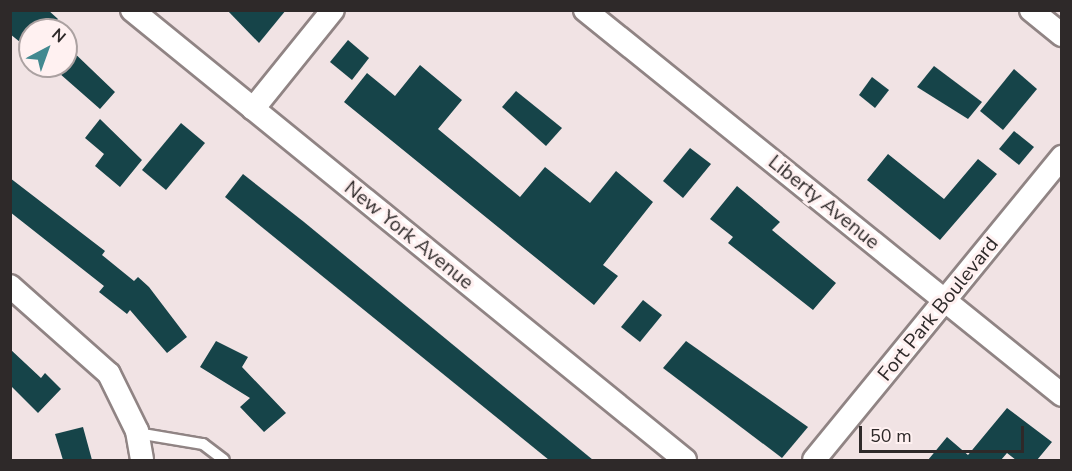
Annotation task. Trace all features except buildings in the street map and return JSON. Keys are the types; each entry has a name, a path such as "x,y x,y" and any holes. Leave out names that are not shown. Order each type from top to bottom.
{"street":[{"name":"New York Avenue","path":"132,10 685,460"},
{"path":"253,109 333,10"},
{"name":"Liberty Avenue","path":"585,10 1062,394"},
{"path":"1031,10 1062,35"},
{"name":"Fort Park Boulevard","path":"814,460 1062,157"},
{"path":"10,286 95,357 123,398 137,433 142,460"}],"lane":[{"path":"137,433 203,444 224,460"}]}
